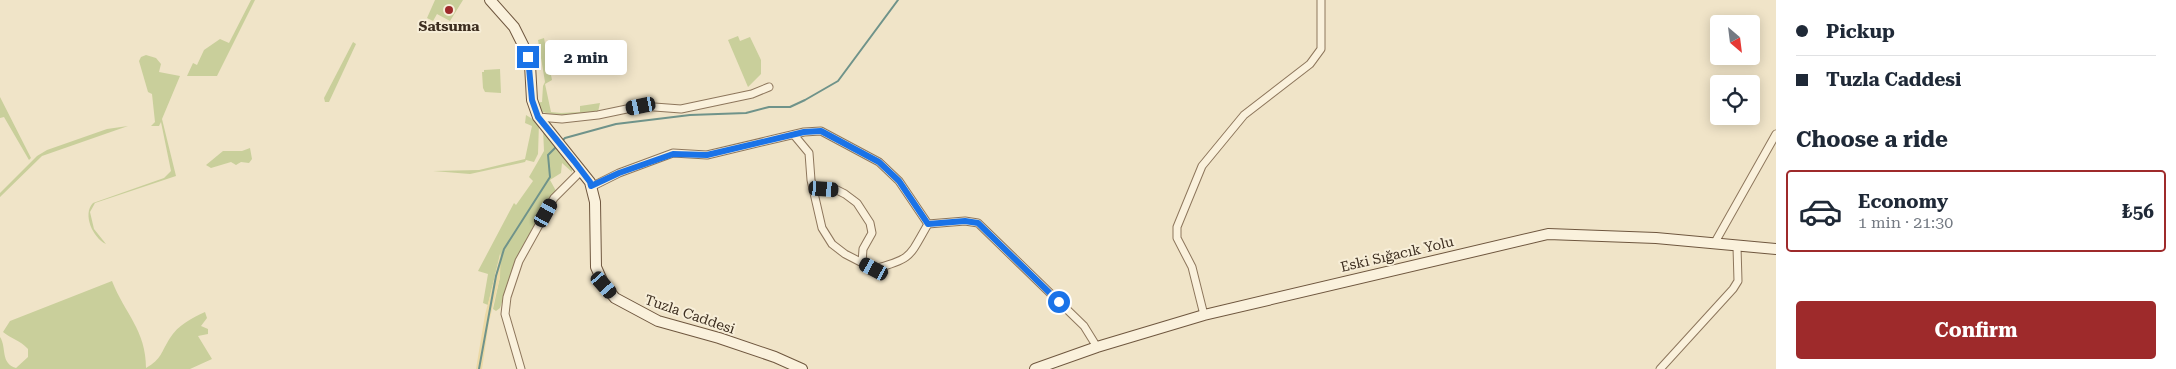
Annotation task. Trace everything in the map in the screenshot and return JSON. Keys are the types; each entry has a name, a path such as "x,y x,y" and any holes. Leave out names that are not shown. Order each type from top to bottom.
{"main road":[{"path":"490,0 514,27 526,49 530,65 532,100 538,117"},
{"name":"Tuzla Caddesi","path":"538,117 590,182 595,202 596,267 604,285 615,298 658,321 728,341 782,359 802,369"},
{"name":"Eski Sığacık Yolu","path":"1035,369 1097,347 1204,314 1548,234 1656,238 1736,247 1776,249"}],"street":[{"path":"1204,314 1192,267 1177,238 1177,227 1202,166 1244,115 1310,64 1321,49 1320,0"},
{"path":"538,117 562,120 641,106 681,110 752,94 769,87"},
{"path":"591,186 619,173 673,154 707,155 804,132 821,131 879,162 899,181 928,224"},
{"path":"1714,244 1776,134"},
{"path":"794,135 809,153 813,188 822,228 832,244 874,269 902,261 910,255 928,224"},
{"path":"520,369 504,314 507,297 519,261 554,198 581,171"},
{"path":"813,188 835,190 845,194 857,203 870,223 872,233 863,250 862,263"},
{"path":"928,224 965,221 978,223 1084,326 1097,347"},
{"path":"1660,369 1734,289 1738,281 1736,247"}],"green space":[{"path":"251,0 255,0 217,76 187,76 193,63 197,65 204,50 220,39 229,43"},
{"path":"435,0 463,0 450,21 437,14 433,21 427,18"},
{"path":"738,36 740,41 750,37 761,60 761,74 748,87 728,40"},
{"path":"544,38 552,80 545,84 551,112 580,112 580,106 600,103 598,112 564,117 538,111 535,103 542,102 545,82 538,40"},
{"path":"353,42 356,44 329,102 325,102 324,98"},
{"path":"146,55 156,58 161,64 159,72 180,76 162,119 176,176 95,203 90,212 94,229 106,244 97,237 90,225 89,213 93,203 164,178 171,171 161,122 159,126 151,126 155,122 152,94 148,92 139,61 141,57"},
{"path":"500,69 501,93 485,92 482,72 484,70"},
{"path":"0,97 31,158 29,160 4,117 0,118"},
{"path":"526,115 539,123 538,154 534,162 526,160 525,162 470,174 433,171 479,170 525,159 532,126 525,123"},
{"path":"128,126 42,156 0,197 0,193 37,156 47,150 107,129"},
{"path":"543,128 572,162 572,172 562,163 561,173 550,180 556,191 533,227 519,254 500,308 496,311 493,309 500,277 500,254 488,305 483,303 488,274 478,271 514,203 516,205 533,181 529,177 544,151"},
{"path":"250,148 252,159 249,163 241,162 236,165 231,162 211,168 206,165 223,151 242,151"},
{"path":"112,281 139,332 143,343 146,368 158,358 177,329 190,319 205,312 207,318 201,326 208,329 208,334 198,336 212,359 190,369 0,369 0,337 6,359 11,366 16,368 28,357 28,349 3,332 10,321"}],"sand":[{"path":"501,252 500,277 489,322 482,369 476,369 485,315"}],"waterway":[{"path":"562,141 565,138 616,124 690,115 746,113 769,107 790,107 838,81 898,0"},
{"path":"479,369 496,276 504,249 550,177 548,155 557,146"}],"place":[{"name":"Satsuma","path":"449,10"}],"route":[{"path":"528,57 532,100 538,117 574,161 591,186 648,161 673,154 707,155 769,142 804,132 821,131 879,162 899,181 928,224 965,221 978,223 1059,302"}]}
